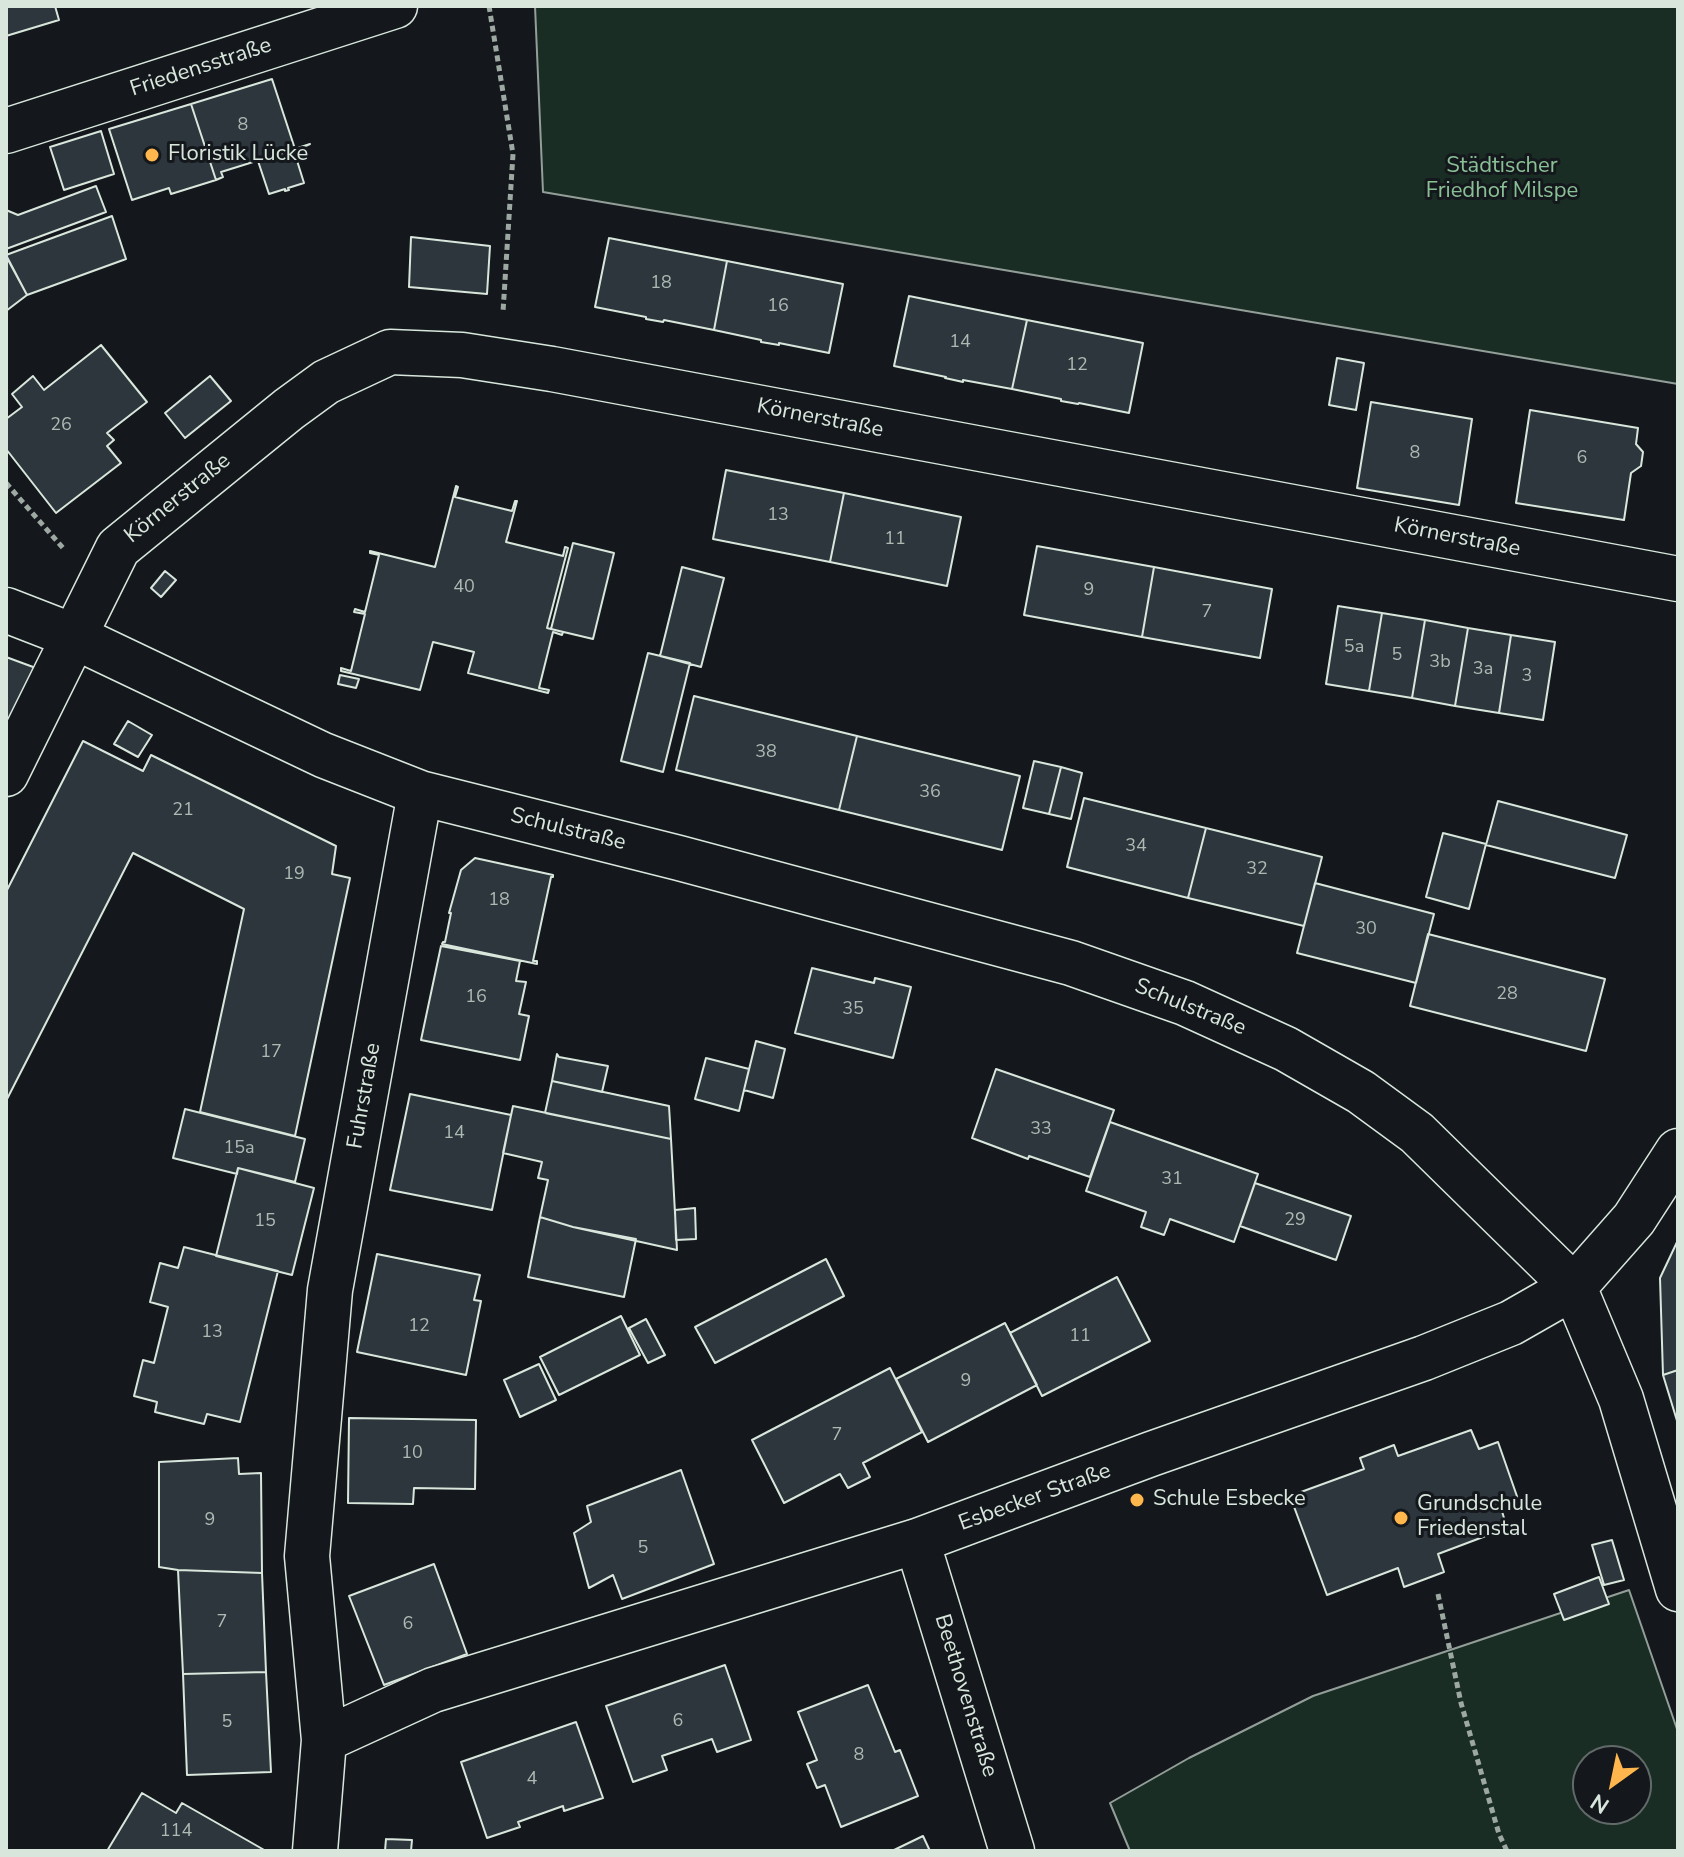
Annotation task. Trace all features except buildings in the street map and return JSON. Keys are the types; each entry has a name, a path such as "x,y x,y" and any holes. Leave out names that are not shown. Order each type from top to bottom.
{"street":[{"name":"Friedensstraße","path":"6,131 395,6"},
{"name":"Körnerstraße","path":"6,774 118,548 326,382 390,352 462,355 500,361 1678,579"},
{"path":"6,610 73,636 323,755 420,793"},
{"name":"Schulstraße","path":"420,793 679,858 1071,963 1185,1003 1286,1049 1361,1092 1417,1133 1574,1287 1621,1399 1678,1589"},
{"name":"Fuhrstraße","path":"315,1851 324,1740 307,1556 330,1290 420,793"},
{"name":"Esbecker Straße","path":"324,1740 433,1690 917,1541 1424,1358 1511,1323 1574,1287 1634,1219 1678,1151"},
{"name":"Beethovenstraße","path":"917,1541 1012,1851"}],"path":[{"path":"489,6 513,154 500,361"},
{"path":"6,483 97,588"},
{"path":"1438,1594 1461,1703 1499,1834 1507,1851"}],"green space":[{"name":"Städtischer Friedhof Milspe","path":"535,6 1678,6 1678,384 543,192"},
{"path":"1629,1590 1678,1732 1678,1851 1130,1851 1110,1803 1189,1758 1313,1696"}],"place":[{"name":"Floristik Lücke","path":"152,155"},
{"name":"Schule Esbecke","path":"1137,1500"},
{"name":"Grundschule Friedenstal","path":"1401,1518"}]}
